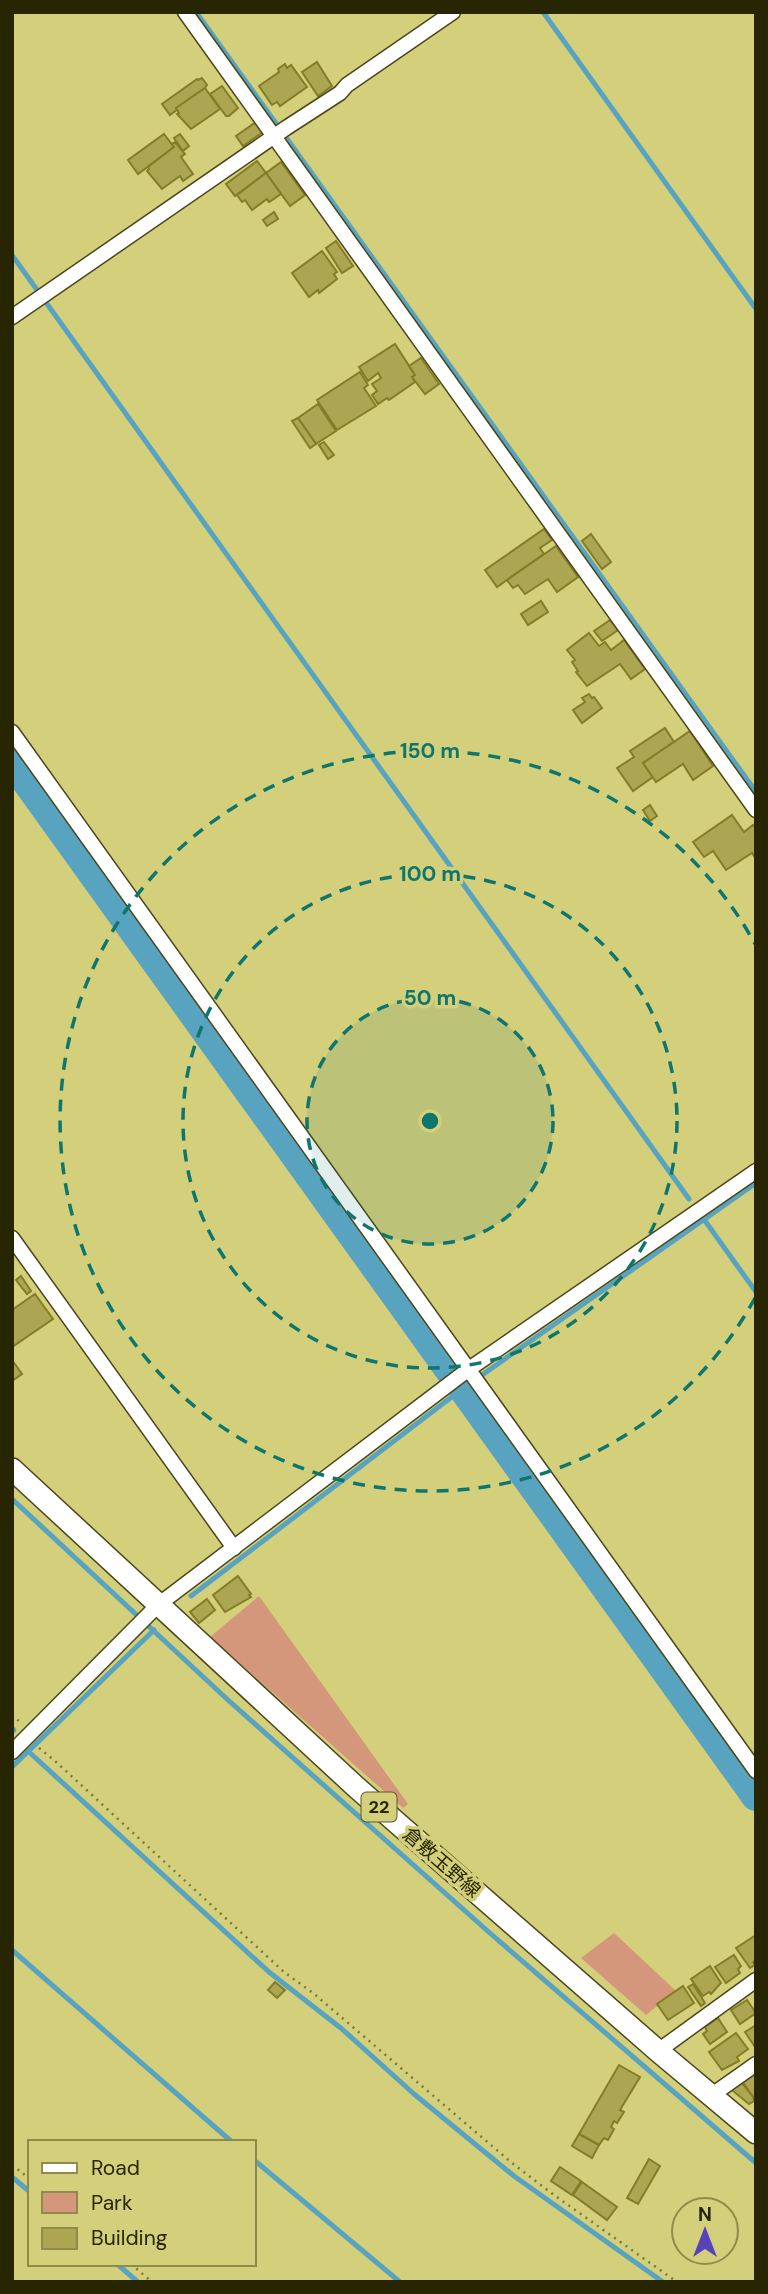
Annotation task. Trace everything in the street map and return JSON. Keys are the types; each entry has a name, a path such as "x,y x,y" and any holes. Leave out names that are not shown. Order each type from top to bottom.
{"main road":[{"name":"倉敷玉野線","path":"12,1469 147,1616 356,1787 657,2051 756,2133"}],"street":[{"path":"185,12 279,133 756,810"},
{"path":"12,317 340,93 347,85 453,12"},
{"path":"12,732 756,1771"},
{"path":"12,1752 147,1616 234,1548 447,1386 471,1375 756,1171"},
{"path":"12,1238 234,1548"},
{"path":"657,2051 756,1980"},
{"path":"712,2095 756,2063"}],"path":[{"path":"38,1748 284,1972 313,1993 512,2163 677,2282"},
{"path":"12,2165 28,2177"},
{"path":"133,2266 152,2282"}],"green space":[{"path":"259,1596 408,1804 403,1808 210,1637"},
{"path":"614,1933 676,1991 646,2015 581,1958"}],"building":[{"path":"317,62 332,86 318,96 302,72"},
{"path":"285,64 287,68 291,65 307,87 280,106 277,102 272,105 259,86 279,72 278,69"},
{"path":"202,78 207,85 204,89 170,115 162,104"},
{"path":"222,86 238,108 229,116 226,116 210,94"},
{"path":"205,88 220,109 191,129 177,114 179,113 176,108"},
{"path":"256,122 263,132 243,146 236,136"},
{"path":"164,134 174,147 138,174 128,160"},
{"path":"180,134 189,146 183,151 174,138"},
{"path":"175,142 185,154 181,157 193,174 183,181 180,176 162,189 147,171 148,167 174,147 172,144"},
{"path":"257,161 266,173 235,196 226,184"},
{"path":"281,162 305,195 290,206 266,173"},
{"path":"266,173 281,194 269,202 267,199 252,210 245,200 242,202 237,195"},
{"path":"274,212 278,219 267,226 263,220"},
{"path":"336,241 353,266 342,273 326,248"},
{"path":"322,251 337,272 334,274 337,279 309,297 292,273"},
{"path":"395,344 415,375 412,377 415,382 389,400 387,398 378,404 372,395 377,391 372,384 381,378 378,373 368,381 359,367"},
{"path":"421,358 439,384 425,394 412,377 415,375 409,366"},
{"path":"360,372 368,385 364,388 376,406 337,430 317,400"},
{"path":"318,404 336,431 316,444 298,418"},
{"path":"298,418 316,444 310,448 292,421"},
{"path":"324,442 334,455 328,459 319,445"},
{"path":"544,529 552,540 540,548 544,554 497,587 485,570"},
{"path":"591,534 611,562 602,569 582,541"},
{"path":"556,546 578,577 557,592 548,579 525,594 518,585 513,588 507,580"},
{"path":"541,601 548,612 528,625 521,614"},
{"path":"610,620 618,630 602,641 594,631"},
{"path":"589,633 599,646 605,642 611,650 624,640 645,669 631,679 620,664 587,686 576,672 578,671 572,662 575,660 567,650"},
{"path":"589,694 602,708 582,723 573,710 585,702 582,698"},
{"path":"665,728 674,742 643,763 653,777 633,791 617,768 634,757 630,751"},
{"path":"690,731 713,766 693,780 683,764 656,782 643,763"},
{"path":"650,805 657,816 650,821 643,810"},
{"path":"732,815 744,832 753,825 756,829 756,859 752,853 726,870 713,851 704,857 693,842"},
{"path":"21,1276 31,1291 27,1294 16,1280"},
{"path":"35,1294 53,1319 12,1347 12,1310"},
{"path":"12,1360 22,1374 12,1381"},
{"path":"238,1576 251,1597 225,1612 213,1595"},
{"path":"207,1599 215,1610 199,1623 190,1612"},
{"path":"756,1935 756,1960 753,1962 755,1965 750,1968 736,1948"},
{"path":"734,1955 741,1966 738,1969 740,1973 726,1983 715,1967"},
{"path":"710,1966 721,1983 711,1994 709,1992 703,1996 691,1979"},
{"path":"275,1982 285,1990 277,1998 268,1990"},
{"path":"693,1984 705,2003 701,2006 688,1987"},
{"path":"683,1986 694,2003 668,2020 657,2004"},
{"path":"747,2000 756,2013 740,2024 731,2010"},
{"path":"718,2018 727,2032 710,2044 703,2034 707,2031 705,2027"},
{"path":"756,2025 756,2047 755,2047 745,2032"},
{"path":"736,2033 748,2049 737,2057 739,2061 722,2070 709,2052"},
{"path":"619,2065 640,2077 620,2110 624,2112 617,2123 614,2121 611,2127 614,2129 608,2140 604,2138 599,2145 579,2134"},
{"path":"756,2071 756,2101 742,2081"},
{"path":"741,2082 753,2097 754,2101 749,2104 733,2091"},
{"path":"579,2134 599,2145 592,2158 572,2146"},
{"path":"649,2159 660,2166 638,2204 627,2198"},
{"path":"560,2167 581,2181 572,2195 551,2181"},
{"path":"582,2182 617,2207 607,2220 573,2195"}],"waterway":[{"path":"196,12 756,792"},
{"path":"543,12 756,309"},
{"path":"12,255 689,1199"},
{"path":"12,761 756,1796"},
{"path":"191,1596 462,1389 756,1183"},
{"path":"703,1218 756,1292"},
{"path":"12,1499 228,1700 491,1934 756,2163"},
{"path":"12,1767 154,1630"},
{"path":"28,1751 269,1972 342,2029 414,2094 514,2176 663,2282"},
{"path":"12,1950 230,2140"},
{"path":"256,2162 400,2282"},
{"path":"12,2177 28,2190"},
{"path":"119,2266 138,2282"}]}
